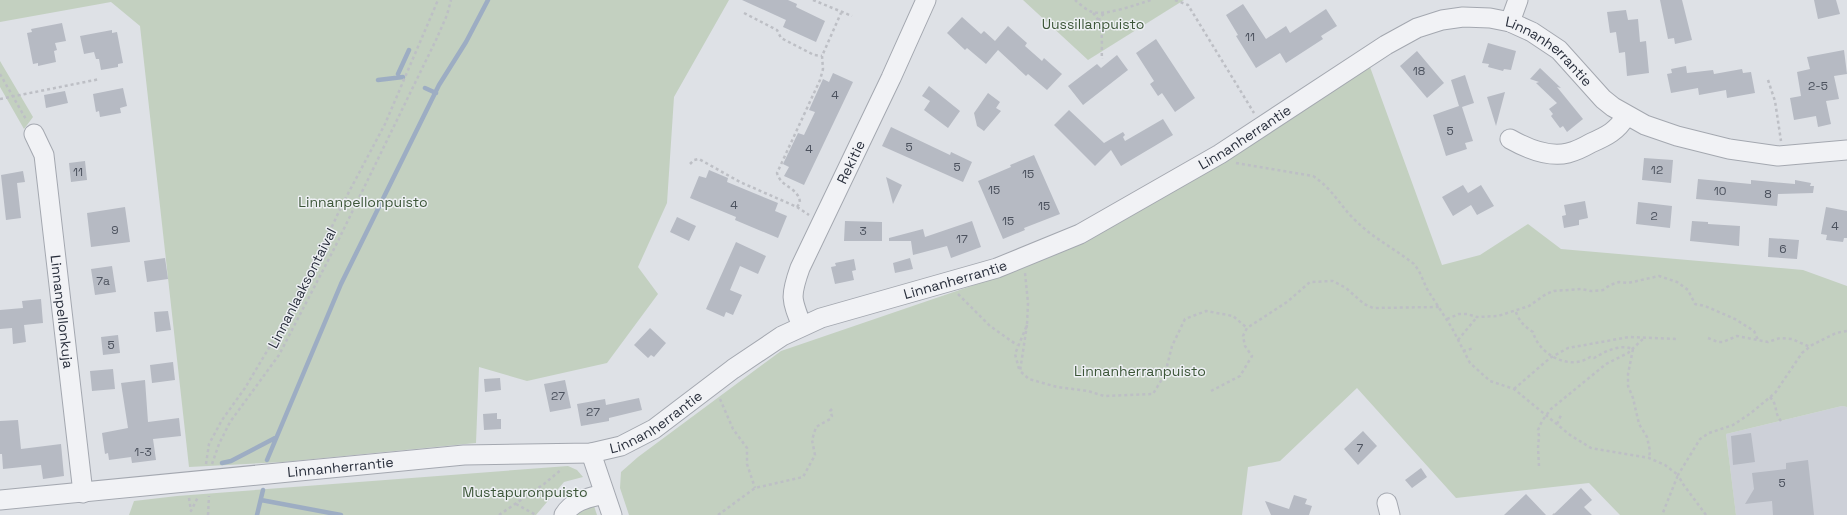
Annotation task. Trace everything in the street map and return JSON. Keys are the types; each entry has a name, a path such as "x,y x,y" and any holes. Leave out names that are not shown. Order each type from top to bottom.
{"street":[{"name":"Rekitie","path":"802,326 792,301 792,289 812,242 891,78 926,0"},
{"path":"1510,22 1518,0"},
{"name":"Linnanherrantie","path":"0,500 464,455 591,452 621,446 643,436 763,348 802,326 821,318 950,283 997,268 1080,234 1130,207 1220,154 1386,45 1417,28 1453,18 1484,18 1510,22 1532,32 1558,50 1603,99 1626,116 1645,125 1676,136 1728,149 1778,156 1796,156 1847,150"},
{"path":"1510,138 1530,149 1558,154 1568,153 1611,134 1621,124 1626,116"},
{"name":"Linnanpellonkuja","path":"34,134 44,155 83,493"},
{"path":"591,452 612,515"},
{"path":"564,515 576,502 604,494"}],"path":[{"path":"205,471 209,444 222,420 264,358 318,257 342,205 385,124 438,0"},
{"name":"Linnanlaaksontaival","path":"211,466 219,444 230,422 279,355 335,247 436,40 451,0"},
{"path":"813,0 841,13 852,16"},
{"path":"1075,0 1093,12 1099,22 1101,28 1102,59"},
{"path":"1093,12 1106,12 1151,0"},
{"path":"1175,0 1188,5 1254,114"},
{"path":"1099,22 1100,18 1106,12"},
{"path":"690,164 694,160 699,159 740,182 797,207 800,203 798,195 778,179 776,173 820,80 822,56 841,13"},
{"path":"744,14 777,30 781,38 814,55 822,56"},
{"path":"0,74 34,134"},
{"path":"0,99 100,79"},
{"path":"1768,80 1782,136 1781,145"},
{"path":"1233,162 1313,176 1322,182 1366,231 1414,264 1419,271 1427,289 1447,319 1470,363 1490,381 1514,389 1570,435 1591,448 1649,458 1665,465 1678,475 1706,515"},
{"path":"1020,371 1027,325 1028,303 1023,258"},
{"path":"1447,319 1459,314 1467,314 1477,317 1498,316 1516,312 1529,306 1546,294 1554,291 1582,289 1591,291 1603,290 1614,284 1628,283 1659,276 1677,282 1688,290 1695,304 1705,306 1735,319 1754,331 1758,340"},
{"path":"1211,391 1240,376 1252,356 1244,346 1243,336 1247,328 1287,302 1310,282 1332,281 1346,288 1364,304 1373,308 1439,307"},
{"path":"950,283 984,321 1017,345"},
{"path":"1027,325 1014,354 1020,371 1029,379 1043,384 1104,396 1153,394 1165,374 1172,346 1185,319 1206,311 1232,316 1247,328"},
{"path":"1516,312 1521,322 1533,332 1535,340 1546,352 1568,363 1584,361 1590,357 1594,358 1606,351 1625,346 1632,349"},
{"path":"1458,340 1477,317"},
{"path":"1662,515 1678,475 1700,439 1709,433 1733,425 1751,413 1779,388 1797,358 1810,347 1836,333 1847,330"},
{"path":"1708,338 1718,342 1738,336 1768,342 1780,338 1792,339 1810,347"},
{"path":"1514,389 1553,356 1568,348 1582,344 1586,345 1594,342 1629,337 1678,339"},
{"path":"1539,466 1538,448 1540,436 1538,430 1546,415 1588,378 1606,364 1628,353 1644,338"},
{"path":"1463,351 1474,348"},
{"path":"1632,349 1628,374 1628,386 1633,398 1639,424 1647,437 1650,451 1649,458"},
{"path":"717,393 727,412 733,429 747,448 747,464 755,488"},
{"path":"1770,397 1776,404 1777,416 1781,421"},
{"path":"718,515 755,488 803,477 815,455 812,440 816,427 830,420 832,416 830,411 832,409"},
{"path":"1556,424 1562,413"},
{"path":"499,515 544,484 566,466"},
{"path":"188,491 191,511"},
{"path":"208,515 209,494"},
{"path":"190,515 199,495"},
{"path":"516,504 536,515"}],"shaded area":[{"path":"1842,406 1847,407 1847,515 1736,515 1726,434"}],"green space":[{"name":"Linnanpellonpuisto","path":"0,0 729,0 674,97 667,203 638,267 658,294 607,363 527,381 479,367 476,443 283,462 189,467 140,26 111,2 0,22"},
{"name":"Uussillanpuisto","path":"1023,0 1184,0 1088,60"},
{"path":"0,61 33,117 24,129 0,87"},
{"name":"Linnanherranpuisto","path":"1370,67 1442,265 1480,255 1528,224 1561,249 1803,270 1847,286 1847,407 1842,406 1726,434 1736,515 1620,515 1589,483 1456,498 1357,388 1280,461 1248,467 1242,515 629,515 620,488 621,472 638,457 781,351 1018,270 1092,235"},
{"name":"Mustapuronpuisto","path":"568,466 577,470 583,477 564,482 536,515 129,515 134,501 177,496"},
{"path":"594,506 597,515 568,515 572,509"}],"building":[{"path":"742,0 788,0 797,4 796,7 825,21 816,42 783,27 786,20"},
{"path":"1660,0 1682,0 1692,40 1675,44 1674,38 1668,39"},
{"path":"1814,0 1836,0 1840,14 1818,19"},
{"path":"1243,4 1266,39 1286,26 1290,33 1326,9 1337,26 1321,36 1323,39 1286,63 1280,53 1256,68 1236,36 1238,35 1226,15"},
{"path":"1626,10 1628,20 1638,19 1640,42 1646,41 1649,73 1627,76 1625,52 1619,53 1616,32 1610,33 1607,12"},
{"path":"962,17 981,34 984,31 995,41 1008,26 1027,43 1025,46 1042,61 1044,58 1062,74 1047,90 1028,74 1026,76 998,50 986,64 967,48 965,50 947,33"},
{"path":"62,23 66,41 55,43 57,50 54,51 56,62 38,66 38,63 33,64 27,33 32,32 31,29"},
{"path":"112,30 112,33 117,32 123,63 118,64 118,67 101,70 99,59 96,59 94,52 84,54 80,36"},
{"path":"1156,39 1195,98 1175,112 1162,93 1158,96 1150,84 1154,81 1136,53"},
{"path":"1488,43 1516,51 1511,70 1504,69 1503,71 1488,67 1489,64 1482,63"},
{"path":"1844,50 1847,74 1834,76 1839,99 1826,101 1831,124 1818,127 1816,116 1794,120 1790,98 1801,96 1797,72 1810,69 1807,57"},
{"path":"1417,51 1444,83 1427,98 1400,66"},
{"path":"1117,55 1128,70 1083,105 1068,86 1097,64 1101,68"},
{"path":"1686,66 1687,73 1713,70 1714,74 1742,69 1743,73 1751,72 1755,93 1727,98 1726,90 1699,95 1698,88 1671,93 1667,74 1672,73 1671,69"},
{"path":"1540,68 1561,88 1557,87 1583,119 1567,132 1563,126 1560,128 1551,116 1553,114 1549,109 1557,103 1536,83 1539,82 1530,79"},
{"path":"833,73 853,82 804,185 784,176 789,167 783,164 798,133 804,135 815,112 809,110 823,79 829,82"},
{"path":"1465,75 1474,103 1462,107 1473,141 1465,143 1467,149 1446,156 1433,115 1459,106 1451,80"},
{"path":"929,86 960,111 948,128 924,110 930,101 922,96"},
{"path":"123,88 127,106 120,108 121,113 100,117 99,111 96,112 93,94"},
{"path":"65,91 68,103 46,108 44,95"},
{"path":"1505,92 1496,126 1487,97"},
{"path":"988,93 1000,102 996,108 1001,111 984,131 977,126 974,113"},
{"path":"1069,110 1104,143 1123,132 1125,135 1123,137 1125,141 1163,119 1173,135 1121,166 1111,150 1095,166 1054,125"},
{"path":"891,127 950,155 951,152 972,162 963,182 882,146"},
{"path":"1034,155 1060,214 1024,228 1025,230 1003,239 978,181"},
{"path":"1644,158 1673,160 1671,183 1642,180"},
{"path":"85,161 87,180 71,182 69,163"},
{"path":"709,170 728,178 727,182 778,203 775,211 787,216 778,238 735,220 736,217 690,198 699,176 706,178"},
{"path":"23,171 25,182 17,183 21,218 6,220 1,175"},
{"path":"886,177 902,185 893,204"},
{"path":"1698,179 1751,184 1751,180 1795,184 1795,180 1811,183 1810,186 1814,186 1813,193 1778,194 1777,206 1696,199"},
{"path":"1463,185 1468,193 1481,185 1494,206 1477,215 1471,205 1453,216 1442,197"},
{"path":"1585,201 1588,218 1579,220 1579,225 1564,228 1562,216 1566,215 1564,205"},
{"path":"1638,202 1672,206 1670,228 1636,224"},
{"path":"125,207 130,242 91,247 87,213"},
{"path":"1826,207 1847,211 1847,238 1844,238 1843,242 1826,240 1827,235 1821,234"},
{"path":"677,217 696,226 689,241 670,232"},
{"path":"845,221 882,222 882,241 844,241"},
{"path":"972,221 981,247 951,258 947,246 913,255 911,241 889,241 889,238 923,229 925,237"},
{"path":"1692,221 1708,222 1708,224 1740,226 1739,246 1690,241"},
{"path":"1769,238 1799,240 1797,259 1768,257"},
{"path":"736,242 766,256 758,274 740,266 730,290 742,295 733,315 726,312 724,317 706,309"},
{"path":"165,258 168,279 147,282 144,261"},
{"path":"910,258 913,269 895,273 893,263"},
{"path":"854,259 856,270 852,271 854,280 835,284 831,267 836,266 835,263"},
{"path":"112,266 116,292 95,295 91,269"},
{"path":"41,299 43,323 24,325 26,342 13,344 12,328 0,329 0,310 23,308 22,301"},
{"path":"168,311 171,330 156,332 154,312"},
{"path":"650,328 666,343 654,357 651,355 648,358 634,345"},
{"path":"118,335 120,353 103,355 101,337"},
{"path":"173,362 175,380 152,383 150,365"},
{"path":"113,369 115,389 92,391 90,371"},
{"path":"500,378 501,390 485,392 484,379"},
{"path":"145,380 148,422 179,418 181,436 153,439 156,460 132,463 131,457 109,460 108,453 105,454 102,433 128,428 121,383"},
{"path":"565,380 571,408 550,412 544,384"},
{"path":"639,398 642,410 609,418 609,421 581,426 577,404 605,399 606,405"},
{"path":"497,413 497,419 501,419 501,429 484,430 483,414"},
{"path":"18,420 21,449 61,444 64,476 43,479 41,465 3,469 2,454 0,454 0,421"},
{"path":"1363,431 1377,446 1358,465 1344,449"},
{"path":"1751,433 1755,462 1733,465 1731,436"},
{"path":"1808,460 1814,515 1773,515 1772,501 1745,504 1754,489 1752,473 1786,469 1786,463"},
{"path":"1421,468 1427,477 1412,488 1405,480"},
{"path":"1581,488 1592,500 1584,507 1592,515 1553,515"},
{"path":"1526,494 1546,515 1504,515"},
{"path":"1294,495 1307,499 1305,504 1312,506 1309,515 1271,515 1265,501 1289,509"}],"waterway":[{"path":"267,460 341,284 439,85 466,42 488,0"},
{"path":"398,74 409,50"},
{"path":"378,80 403,77"},
{"path":"425,88 436,93"},
{"path":"222,463 231,461 275,438"},
{"path":"257,515 263,490"},
{"path":"261,500 341,515"}]}
